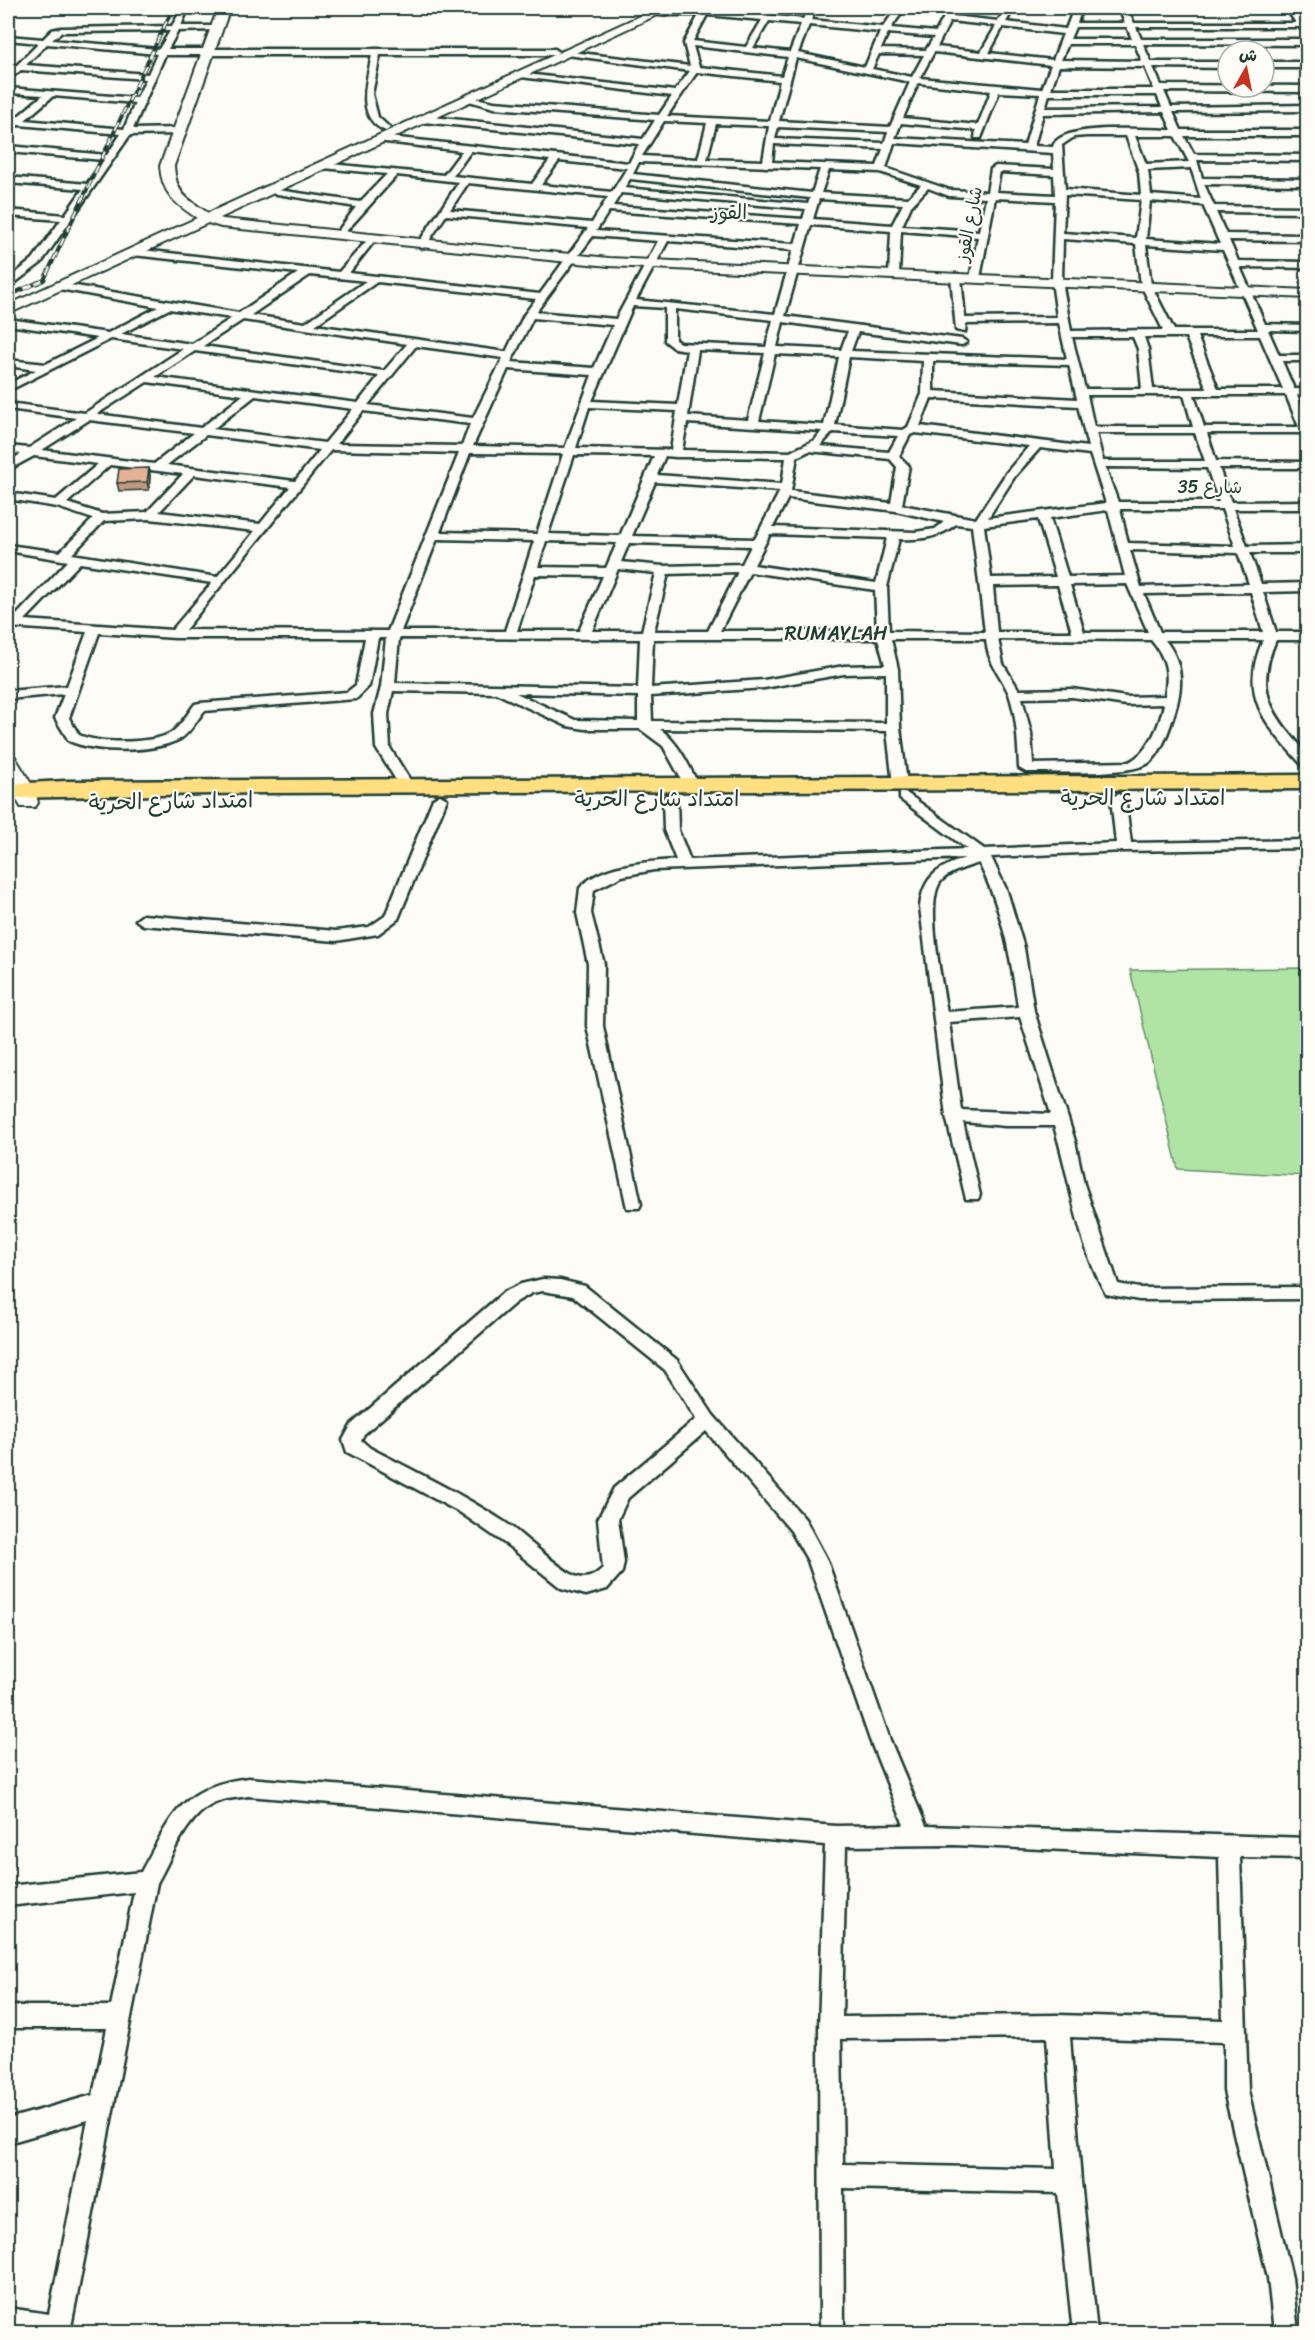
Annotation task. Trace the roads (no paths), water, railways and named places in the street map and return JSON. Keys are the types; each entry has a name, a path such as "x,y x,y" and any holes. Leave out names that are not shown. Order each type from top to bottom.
{"main road":[{"name":"امتداد شارع الحرية","path":"17,797 669,798 902,790 1024,776 1094,776 1151,790 1308,797"},
{"name":"امتداد شارع الحرية","path":"17,797 406,785 691,784 1118,798 1151,790 1308,782"}],"street":[{"path":"8,285 37,261 91,187 127,132 162,52 184,13 177,8"},
{"path":"224,8 167,166 166,178 179,200 209,206 221,223 573,259 1308,294"},
{"path":"767,166 769,141 786,79 805,22 813,8"},
{"path":"867,71 885,30 900,8"},
{"path":"881,170 888,143 915,80 953,8"},
{"path":"983,56 1010,8"},
{"path":"1029,149 1043,131 1044,92 1078,8"},
{"path":"1090,430 1307,431 1288,392 1227,242 1198,181 1193,161 1158,90 1123,8"},
{"path":"1290,8 1305,25 1308,34"},
{"path":"8,293 383,133 657,9 705,10 938,35"},
{"path":"695,69 688,43 705,10"},
{"path":"748,50 767,18"},
{"path":"948,18 1000,25 1071,29 1131,26 1305,25"},
{"path":"8,78 55,32 61,30 216,28"},
{"path":"8,38 162,52 559,53 786,79"},
{"path":"1065,41 1308,42"},
{"path":"688,43 795,56 915,80 996,89 1044,92 1308,89"},
{"path":"377,51 368,94 374,118 383,133 468,149 535,144 645,142"},
{"path":"877,51 929,51 1057,63 1216,65"},
{"path":"8,310 133,252 209,206 264,191 322,165 383,133 423,119 517,76 559,53"},
{"path":"1276,65 1308,65"},
{"path":"8,66 152,77"},
{"path":"406,785 383,748 381,714 388,687 393,635 477,422 529,315 573,259 627,176 645,142 695,69"},
{"path":"517,76 676,94"},
{"path":"588,94 594,86"},
{"path":"974,145 996,89"},
{"path":"8,90 142,101"},
{"path":"8,129 12,121 50,94"},
{"path":"466,99 561,111 712,122 893,130"},
{"path":"576,112 582,103"},
{"path":"1042,111 1308,108"},
{"path":"535,144 561,111"},
{"path":"423,119 535,144 556,158 881,170 949,193 1146,197 1210,206 1308,210"},
{"path":"898,120 981,128"},
{"path":"12,121 127,132 179,131"},
{"path":"702,162 712,122"},
{"path":"1043,131 1072,135 1308,133"},
{"path":"1130,133 1144,172 1146,197 1141,241 1146,285 1170,333"},
{"path":"1072,135 1062,138 1056,150 1060,172 1057,281 1063,320 1098,464 1113,506 1134,585 1156,637 1169,653 1175,672 1168,719 1146,759 1132,766 1094,776"},
{"path":"769,141 974,145 1056,150"},
{"path":"8,149 110,158"},
{"path":"446,179 468,149"},
{"path":"534,187 556,158"},
{"path":"1141,167 1193,161 1308,158"},
{"path":"322,165 464,181 615,193 814,202 908,201"},
{"path":"752,425 791,269 804,224 825,168"},
{"name":"شارع القوز","path":"975,278 996,169 1060,172"},
{"path":"339,236 362,205 393,174"},
{"path":"627,176 814,202"},
{"path":"8,180 91,187"},
{"path":"422,245 464,181"},
{"path":"1198,181 1308,182"},
{"path":"894,275 894,230 908,201 927,184"},
{"path":"264,191 362,205"},
{"path":"606,208 804,224 982,234"},
{"path":"444,212 664,239 798,247"},
{"path":"8,213 68,218"},
{"path":"1058,236 1141,241 1227,242 1308,238"},
{"path":"342,275 371,239"},
{"path":"510,634 568,450 585,404 619,322 653,264 664,239"},
{"path":"133,252 541,297"},
{"path":"1235,264 1308,265"},
{"path":"8,467 307,272"},
{"path":"956,277 962,359"},
{"path":"309,324 375,279"},
{"path":"58,286 168,306 309,324 506,360 600,372"},
{"path":"630,303 670,305 962,342"},
{"path":"670,305 670,341 678,346 1074,362"},
{"path":"8,388 168,306"},
{"path":"529,315 619,322"},
{"path":"960,321 1063,320"},
{"path":"8,322 386,374"},
{"path":"1067,334 1190,333 1308,328"},
{"path":"8,406 204,429 326,447 792,455 809,448 830,429 845,353 854,329"},
{"path":"1137,333 1143,350 1148,392"},
{"path":"1190,333 1214,392"},
{"path":"174,634 221,581 299,485 326,447 414,342"},
{"path":"676,454 693,347"},
{"path":"892,456 909,431 927,394 928,357"},
{"path":"1276,358 1308,357"},
{"path":"8,363 50,368"},
{"path":"146,379 477,422"},
{"path":"927,394 1081,398 1148,392 1308,392"},
{"path":"1188,392 1210,464 1228,505 1271,636 1258,666 1260,696 1271,723 1308,763"},
{"path":"156,468 251,394"},
{"path":"585,404 681,414 752,425 909,431 1095,451"},
{"path":"1024,776 1024,733 1016,694 997,664 987,582 978,542 979,523 1011,474 1036,445"},
{"path":"809,448 892,456 903,466 896,507"},
{"path":"8,449 299,485"},
{"path":"584,635 653,478 661,453"},
{"path":"711,637 786,491 792,455"},
{"path":"59,504 107,462"},
{"path":"1098,464 1308,465"},
{"path":"150,514 191,472"},
{"name":"شارع 35","path":"653,478 786,491 896,507 952,520 979,523 1113,506 1308,505"},
{"path":"8,496 59,504 101,518 150,514 263,528"},
{"path":"1043,515 1060,580 1078,635"},
{"path":"62,557 101,518"},
{"path":"766,530 894,536 939,532 952,520"},
{"path":"433,535 758,543"},
{"path":"894,536 881,586 883,634 892,669 894,726 902,790 982,855 1000,891 1017,948 1026,1011 1067,1141 1076,1184 1101,1267 1112,1289 1139,1294 1308,1293"},
{"path":"1123,546 1243,550 1308,549"},
{"path":"8,548 221,581"},
{"path":"12,623 77,559"},
{"path":"531,571 747,568 881,586"},
{"path":"645,727 643,673 647,636 663,570"},
{"path":"987,582 1060,580 1134,585 1308,588"},
{"path":"12,623 174,634 510,634 711,637 883,634 1308,636"},
{"path":"94,629 62,718 67,731 75,739 99,745 146,742 176,736 200,707 351,696 362,686 372,634"},
{"path":"388,687 645,692 764,684 844,670 892,669"},
{"path":"494,688 572,723 645,727 894,726"},
{"path":"8,695 72,689"},
{"path":"1016,694 1072,693 1126,701 1172,700"},
{"path":"645,727 657,731 665,738 691,784"},
{"path":"8,761 17,797"},
{"path":"669,798 671,831 684,864"},
{"path":"1118,798 1124,847"},
{"path":"143,920 336,936 373,932 391,919 440,799"},
{"path":"633,1204 594,1026 596,964 584,913 586,888 598,879 633,870 684,864 982,855 1124,847 1308,844"},
{"path":"972,1195 954,1116 927,924 926,894 934,878 982,855"},
{"path":"940,1018 1026,1011"},
{"path":"954,1116 981,1116 1005,1120 1059,1120"},
{"path":"707,1420 621,1493 608,1519 609,1541 614,1562 612,1572 600,1584 586,1587 568,1582 492,1522 363,1453 354,1446 352,1440 358,1429 510,1297 526,1287 568,1288 591,1300 671,1365 707,1420 798,1525 817,1560 880,1740 918,1833"},
{"path":"8,2320 58,2330 147,1881 185,1817 204,1799 222,1791 248,1787 836,1836 918,1833 1229,1849 1308,1848"},
{"path":"832,2332 830,2028 836,1836"},
{"path":"1229,1849 1233,1912 1233,2031 1236,2091 1280,2278 1286,2332"},
{"path":"8,1896 147,1881"},
{"path":"8,2017 120,2017"},
{"path":"830,2028 1058,2026 1233,2031"},
{"path":"1058,2026 1069,2181 1084,2332"},
{"path":"8,2131 103,2104"},
{"path":"831,2176 1069,2181"}],"railway":[{"path":"35,284 44,280 173,8"},
{"path":"8,296 39,282"}],"district":[{"name":"القوز","path":"729,212"},
{"name":"RUMAYLAH","path":"836,633"}]}
